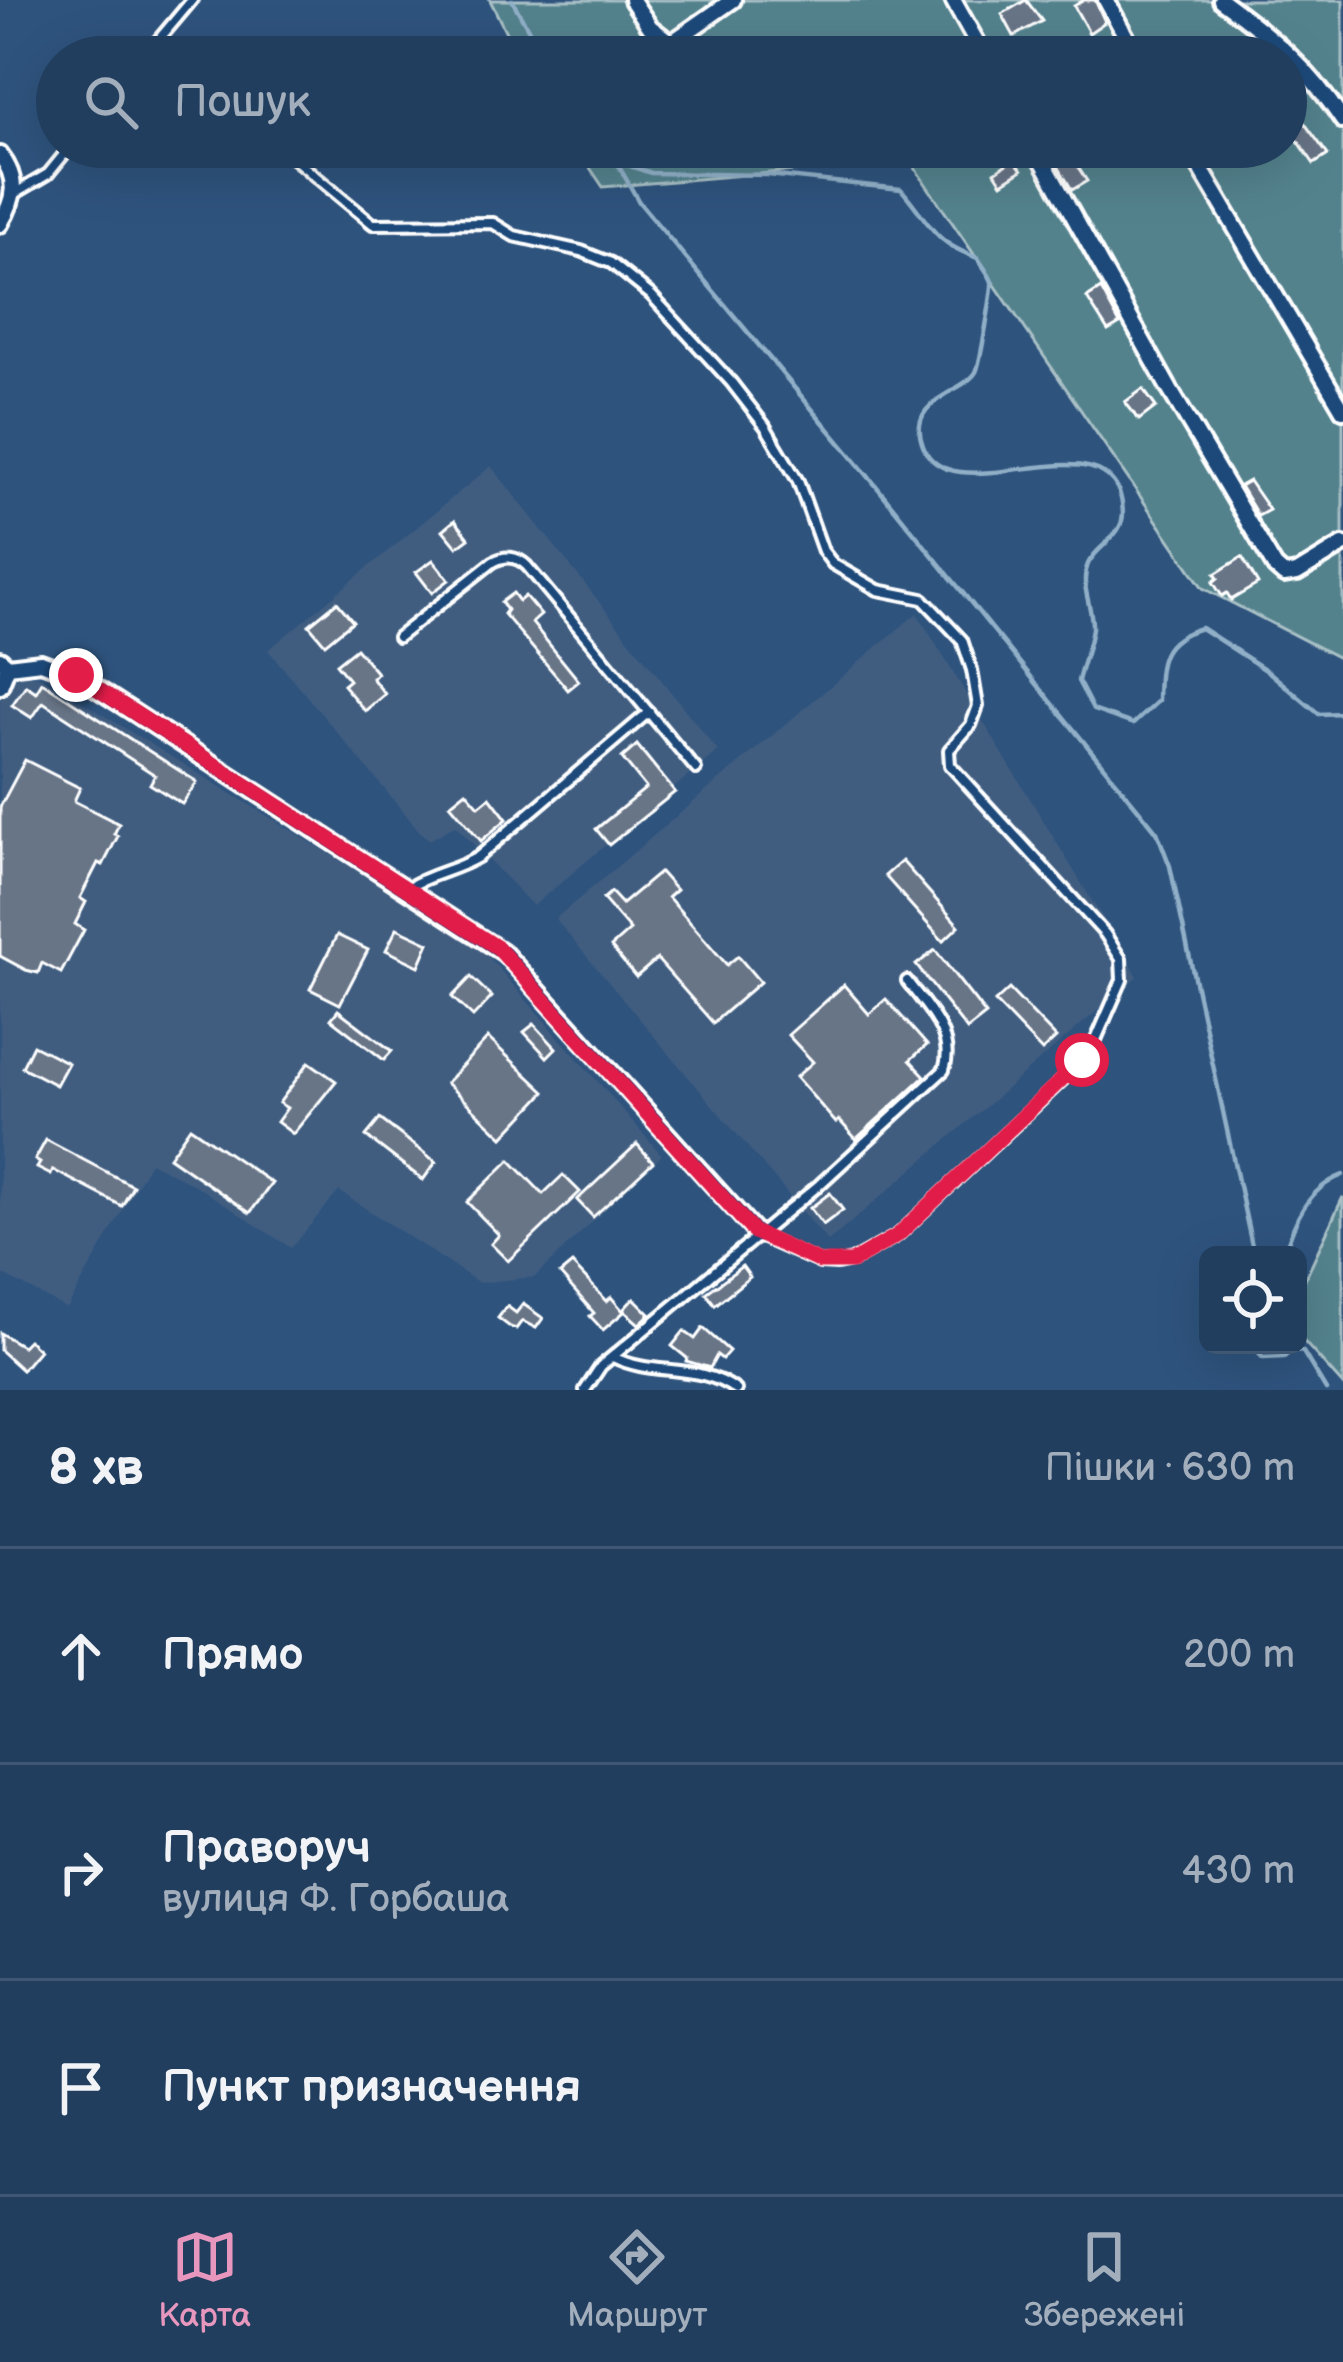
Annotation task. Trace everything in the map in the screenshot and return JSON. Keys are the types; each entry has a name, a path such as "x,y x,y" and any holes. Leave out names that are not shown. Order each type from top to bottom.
{"street":[{"path":"632,0 662,36"},
{"path":"681,36 733,0"},
{"path":"953,0 973,36"},
{"path":"1106,0 1126,36"},
{"path":"1221,0 1267,36"},
{"path":"1307,71 1343,121"},
{"path":"0,155 12,174 14,194 0,224"},
{"path":"1047,168 1275,567 1284,575 1297,573 1343,545"},
{"path":"1199,168 1343,410"},
{"path":"0,686 4,662 41,662 76,675 504,953 758,1235"}],"lane":[{"path":"162,36 192,0"},
{"path":"14,194 54,168"},
{"path":"305,168 373,224 493,223 514,236 581,251 610,263 651,295 765,426 798,481 823,550 833,564 865,585 922,599 962,640 978,706 971,725 950,750 950,765 1106,934 1121,959 1118,993 1082,1060 898,1235 852,1262 837,1264 820,1262 758,1235"},
{"path":"398,637 493,562 517,558 696,770"},
{"path":"406,889 437,871 460,867 478,857 649,712"},
{"path":"585,1390 613,1357 944,1070 949,1058 944,1033 907,980"},
{"path":"613,1357 633,1367 709,1376 736,1390"}],"shaded area":[{"path":"491,466 718,751 533,906 455,825 430,840 422,834 268,650"},
{"path":"917,613 1138,976 828,1242 555,919"},
{"path":"23,674 40,676 479,946 662,1155 535,1277 479,1283 339,1191 291,1248 198,1187 150,1162 67,1309 0,1273 0,699 9,682"}],"green space":[{"path":"490,0 1343,0 1343,660 1203,588 915,168 1307,168 1307,36 508,36"},
{"path":"590,168 827,168 603,187"},
{"path":"1343,1197 1343,1385 1307,1345 1307,1275"}],"building":[{"path":"1026,0 1042,21 1014,36 1002,14"},
{"path":"1095,0 1105,22 1089,33 1074,6"},
{"path":"1307,126 1328,155 1314,164 1307,154"},
{"path":"1001,168 1022,170 1002,183 995,172"},
{"path":"1059,168 1079,168 1087,181 1072,190"},
{"path":"1101,289 1120,324 1108,331 1087,298"},
{"path":"1143,389 1156,407 1139,420 1125,402"},
{"path":"1249,481 1269,510 1258,516 1240,486"},
{"path":"455,520 469,538 457,547 443,530"},
{"path":"1242,557 1258,584 1231,600 1213,582 1218,578 1215,574"},
{"path":"433,560 449,580 432,593 416,572"},
{"path":"513,593 519,601 525,596 541,615 532,623 579,681 568,690 504,614 507,610 501,602"},
{"path":"337,602 353,621 325,644 309,625"},
{"path":"356,648 377,673 372,678 385,694 365,711 343,685 349,680 336,664"},
{"path":"42,682 197,782 182,804 150,784 155,775 43,702 32,718 12,705 26,685 36,692"},
{"path":"637,745 675,792 609,845 596,829 646,788 622,758"},
{"path":"25,760 80,788 74,801 119,824 103,865 98,863 80,898 86,902 75,924 84,930 61,973 42,963 38,973 26,970 0,956 0,807"},
{"path":"466,791 479,806 490,797 507,819 481,841 450,804"},
{"path":"902,861 959,926 943,941 885,876"},
{"path":"660,872 676,890 668,897 727,965 738,956 760,982 713,1023 657,959 636,977 611,947 630,930 603,899 611,892 622,904"},
{"path":"397,928 429,943 419,966 386,950"},
{"path":"337,935 368,950 340,1004 310,989"},
{"path":"935,950 986,1015 967,1030 916,965"},
{"path":"471,977 492,997 473,1017 452,997"},
{"path":"844,985 869,1014 886,999 927,1045 910,1060 925,1076 856,1139 796,1077 813,1062 788,1035"},
{"path":"1009,989 1056,1038 1042,1051 995,1002"},
{"path":"338,1010 392,1051 384,1060 331,1019"},
{"path":"534,1024 556,1048 547,1057 524,1032"},
{"path":"488,1038 545,1092 503,1137 446,1083"},
{"path":"33,1045 68,1063 56,1085 22,1067"},
{"path":"309,1062 336,1081 293,1134 277,1122 287,1108 279,1103"},
{"path":"380,1119 436,1162 423,1180 366,1136"},
{"path":"190,1127 272,1183 250,1213 169,1157"},
{"path":"46,1140 133,1186 122,1206 53,1170 51,1175 37,1168 40,1163 35,1160"},
{"path":"637,1144 653,1162 593,1217 577,1200"},
{"path":"510,1160 543,1194 563,1175 580,1192 508,1261 491,1244 499,1235 467,1202"},
{"path":"830,1193 843,1210 823,1225 810,1208"},
{"path":"572,1264 624,1312 603,1330 560,1274"},
{"path":"742,1266 750,1277 715,1305 706,1293"},
{"path":"634,1298 650,1314 639,1324 623,1310"},
{"path":"523,1304 543,1318 536,1328 522,1321 516,1329 498,1318 507,1306 516,1313"},
{"path":"703,1328 729,1351 722,1359 717,1355 710,1368 686,1361 672,1346 684,1331 695,1339"},
{"path":"0,1333 22,1346 28,1340 39,1350 22,1370 0,1350"}],"waterway":[{"path":"512,0 532,36"},
{"path":"620,168 639,202 1157,832 1170,866 1252,1246"},
{"path":"636,168 651,173 768,175 901,189 941,238 978,258 992,282 978,366 970,379 929,407 920,430 923,446 939,466 966,472 1065,465 1094,469 1114,483 1122,521 1092,557 1086,572 1092,628 1078,681 1093,710 1133,724 1158,701 1161,664 1169,646 1201,628 1269,672 1319,714 1343,713"},
{"path":"1287,1246 1311,1198 1343,1175"},
{"path":"1259,1354 1263,1358 1287,1354"},
{"path":"1304,1354 1326,1390"}],"route":[{"path":"76,675 498,948 754,1232 820,1262 852,1262 898,1235 1082,1060"}]}
